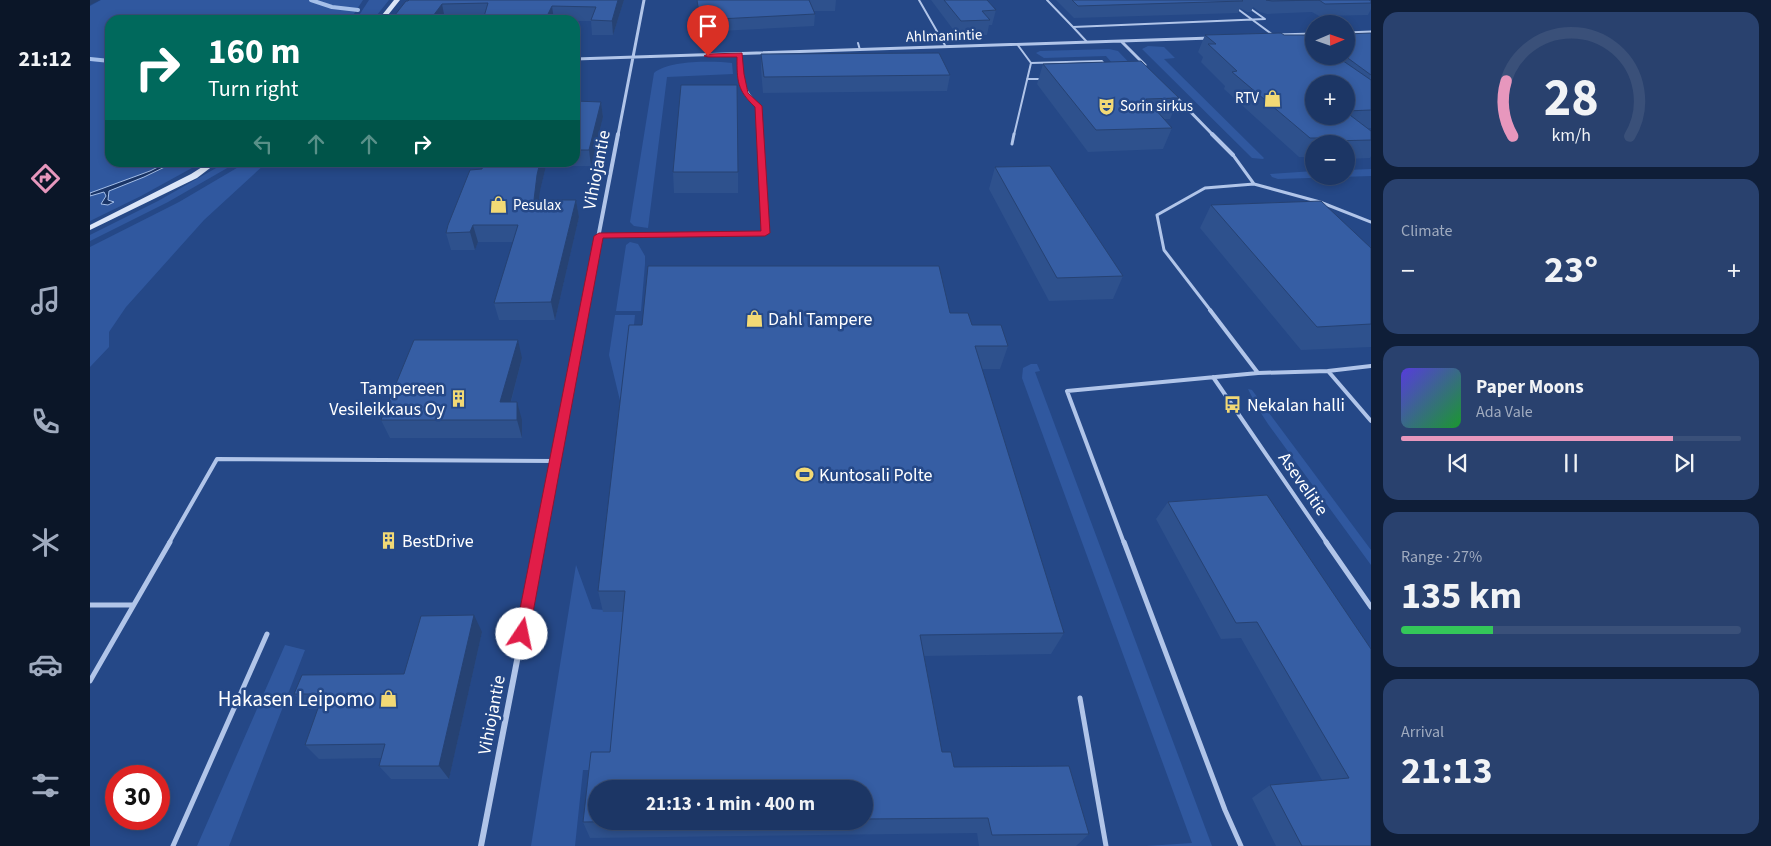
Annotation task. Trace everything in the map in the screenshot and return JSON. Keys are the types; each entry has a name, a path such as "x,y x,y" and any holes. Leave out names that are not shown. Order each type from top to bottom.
{"main road":[{"path":"385,15 397,0"},
{"path":"90,228 194,176 208,167"}],"street":[{"name":"Vihiojantie","path":"481,846 644,0"},
{"path":"1355,33 1371,32"},
{"path":"1264,36 1305,34"},
{"name":"Ahlmanintie","path":"580,59 1216,37"},
{"path":"1121,41 1148,68"},
{"path":"1168,88 1233,155"}],"lane":[{"path":"919,0 946,47"},
{"path":"1047,0 1087,42"},
{"path":"1232,5 1273,35"},
{"path":"1073,27 1265,19 1245,5"},
{"path":"1279,35 1287,41"},
{"path":"858,43 860,50"},
{"path":"1017,44 1031,63"},
{"path":"599,236 765,233 759,106 745,93 740,74 740,54"},
{"path":"1031,63 1102,61 1106,66"},
{"path":"1012,144 1031,63"},
{"path":"1027,79 1045,78"},
{"path":"1233,155 1254,184"},
{"path":"1258,373 1164,250 1156,215 1205,188 1254,184 1320,202 1371,222"},
{"path":"1241,846 1225,810 1067,391 1258,373 1328,371 1371,366"},
{"path":"1328,371 1371,421"},
{"name":"Asevelitie","path":"1213,377 1371,607"},
{"path":"90,681 217,459 555,461"},
{"path":"90,605 133,605"},
{"path":"173,846 267,634"},
{"path":"1080,698 1106,846"}],"shaded area":[{"path":"101,0 363,0 353,15 105,15 105,167 158,167 90,193 90,6"},
{"path":"369,0 389,0 377,15 359,15"},
{"path":"1148,46 1164,47 1175,58 1164,59 1264,158 1252,158 1142,49"},
{"path":"1109,49 1118,51 1137,71 1120,72 1106,56 1044,58 1036,53 1040,51"},
{"path":"703,62 732,63 733,74 667,77 648,228 634,226 630,222 654,73 680,64"},
{"path":"158,167 165,167 109,191 108,200 114,202 108,205 101,204 106,196 104,192 90,196 90,193"},
{"path":"165,167 194,167 90,221 90,196 105,192 105,198 101,204 108,205 113,202 108,200 109,191"},
{"path":"218,167 229,167 168,202 90,241 90,235 158,201"},
{"path":"238,167 262,167 204,220 126,307 109,332 109,347 90,367 90,247 179,202"},
{"path":"1371,169 1371,176 1355,177 1355,170"},
{"path":"1305,172 1305,178 1278,179 1270,174"},
{"path":"630,242 638,244 645,256 641,311 616,311 626,245"},
{"path":"615,315 635,315 625,410 622,409 609,355"},
{"path":"1031,364 1037,364 1040,371 1035,372 1212,846 1146,846 1192,843 1022,378 1023,368"},
{"path":"1248,389 1252,390 1371,550 1371,565 1268,424"},
{"path":"576,565 592,609 629,612 616,770 583,770 575,846 531,846"},
{"path":"285,645 305,650 229,846 197,846"}],"building":[{"path":"618,0 612,21 591,20 596,7 552,6 548,15 484,15 488,3 442,4 434,15 395,15 408,1"},
{"path":"697,0 809,0 815,14 700,20"},
{"path":"944,0 987,0 996,10 982,11 990,20 961,21"},
{"path":"1072,0 1242,0 1243,1 1078,6"},
{"path":"1266,0 1319,0 1272,1"},
{"path":"1319,0 1369,0 1371,3 1325,4"},
{"path":"1281,33 1284,35 1305,35 1305,65 1349,65 1371,80 1371,110 1355,111 1355,75 1305,75 1305,125 1355,125 1355,119 1371,131 1371,140 1355,140 1355,135 1306,135 1232,72 1237,71 1208,44 1216,44 1205,35"},
{"path":"1371,33 1371,75 1355,63 1355,34"},
{"path":"939,53 950,75 764,77 761,54"},
{"path":"1141,61 1179,98 1146,99 1172,128 1096,130 1043,64"},
{"path":"681,85 737,85 738,172 673,172"},
{"path":"580,101 601,102 589,150 580,150"},
{"path":"1050,166 1123,276 1057,278 995,167"},
{"path":"483,167 539,167 534,200 576,200 551,302 494,303 518,225 473,225 470,232 446,233 470,170 482,169"},
{"path":"1321,201 1371,248 1371,324 1317,327 1211,205"},
{"path":"648,266 939,266 950,313 968,313 972,325 1001,325 1008,346 975,346 1064,633 920,635 942,752 951,752 954,767 1069,766 1089,834 992,835 988,818 873,819 873,780 588,780 588,822 583,822 591,752 610,752 625,591 598,591 629,325 642,325"},
{"name":"Tampereen Vesileikkaus Oy","path":"414,340 518,340 500,402 517,402 517,420 381,420"},
{"path":"1267,495 1371,649 1371,846 1302,846 1270,785 1349,778 1257,622 1236,623 1168,502"},
{"name":"Hakasen Leipomo","path":"474,615 439,766 379,766 385,744 305,745 323,694 294,694 302,675 404,674 421,616"}],"waterway":[{"path":"311,0 332,7 358,10"},
{"path":"90,59 105,60"}],"place":[{"name":"RTV","path":"1273,98"},
{"name":"Sorin sirkus","path":"1106,106"},
{"name":"Pesulax","path":"499,205"},
{"name":"Dahl Tampere","path":"754,319"},
{"name":"Tampereen Vesileikkaus Oy","path":"459,398"},
{"name":"Nekalan halli","path":"1233,405"},
{"name":"Kuntosali Polte","path":"805,475"},
{"name":"BestDrive","path":"388,541"},
{"name":"Hakasen Leipomo","path":"389,699"}],"route":[{"path":"522,634 599,236 765,233 759,106 745,93 740,74 740,54 708,56"}]}
